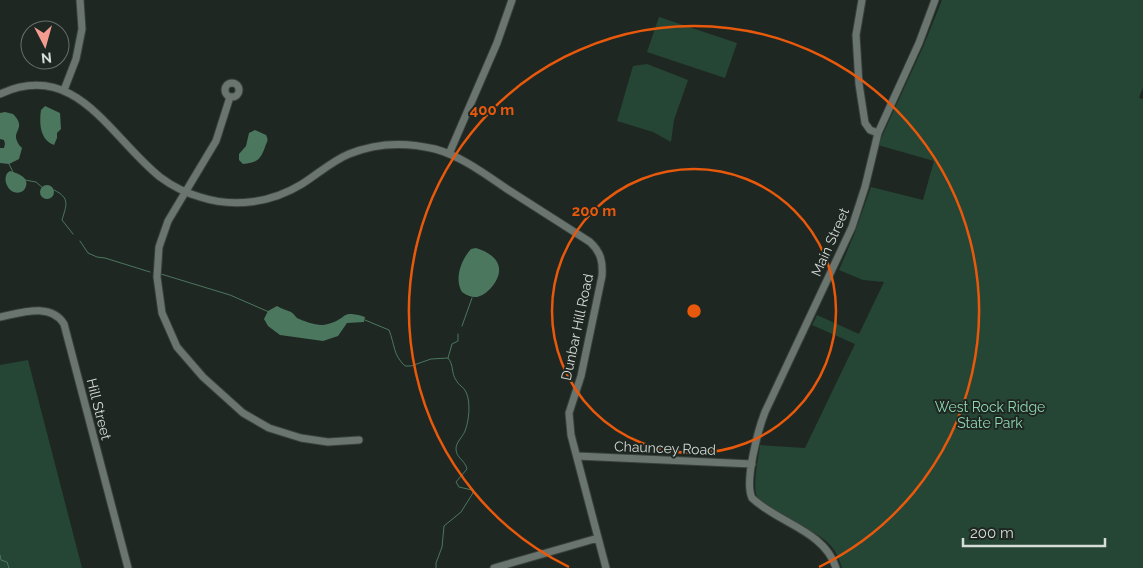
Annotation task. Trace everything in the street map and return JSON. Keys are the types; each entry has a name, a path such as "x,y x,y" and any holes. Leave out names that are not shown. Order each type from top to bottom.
{"street":[{"path":"0,94 30,85 64,90 76,58 82,29 80,0"},
{"path":"449,154 497,43 512,0"},
{"path":"862,0 856,35 859,84 865,123 870,130 878,133"},
{"name":"Main Street","path":"836,568 831,554 821,544 753,500 750,494 752,464 758,432 765,412 852,227 865,187 878,133 919,43 935,0"},
{"name":"Dunbar Hill Road","path":"64,90 76,96 90,108 160,177 186,192 221,202 269,199 291,190 338,160 365,149 387,145 408,145 435,149 449,154 484,174 590,242 600,255 602,269 600,287 581,376 569,413 569,427 606,568"},
{"path":"230,97 216,141 168,221 159,247 157,277 162,313 177,347 203,377 243,413 268,428 301,438 328,442 359,440"},
{"name":"Hill Street","path":"0,317 33,311 46,311 59,318 64,324 128,568"},
{"name":"Chauncey Road","path":"577,456 752,464"},
{"path":"494,568 598,538"}],"green space":[{"name":"West Rock Ridge State Park","path":"942,0 1143,0 1143,87 1139,98 1143,99 1143,568 842,568 835,551 824,539 782,516 767,506 757,496 755,479 760,445 805,448 855,344 812,325 817,315 859,334 884,282 863,280 839,270 871,187 923,200 934,161 878,145 923,47"},
{"path":"659,17 737,43 725,78 647,52"},
{"path":"647,64 688,80 674,120 671,142 653,132 617,121 633,66"},
{"path":"28,360 82,568 0,568 0,365"}],"shaded area":[{"path":"45,106 60,113 61,129 57,133 54,145 49,143 41,130 41,110"},
{"path":"0,113 13,114 19,123 16,138 22,148 19,159 9,164 0,163 0,148 4,148 5,144 4,140 0,139"},
{"path":"255,130 266,135 267,142 258,160 243,164 239,160 239,154 246,146 249,133"},
{"path":"10,171 22,176 26,180 26,186 23,191 16,193 9,189 6,177"},
{"path":"47,185 52,187 54,192 52,197 47,199 42,197 40,192 42,187"},
{"path":"476,248 495,259 499,270 498,276 490,289 480,296 473,297 462,292 459,276 467,253 471,249"},
{"path":"277,306 291,312 297,318 324,325 348,314 365,317 364,322 347,323 338,336 323,341 280,335 268,326 264,319 268,311"}],"waterway":[{"path":"9,164 13,172"},
{"path":"25,180 36,182 43,188"},
{"path":"54,190 65,199 66,206 62,220 73,234"},
{"path":"80,241 88,253 97,257 150,272"},
{"path":"161,274 230,295 269,312"},
{"path":"462,326 472,298"},
{"path":"365,320 389,330 396,354 405,366 411,366 431,359 448,358 454,377 468,396 468,422 456,449 457,455 467,469 456,482 459,487 472,490 473,493 461,512 444,526 442,547 436,568"},
{"path":"448,358 452,344 458,341 458,334"},
{"path":"0,555 1,560 7,562 9,568"}]}
